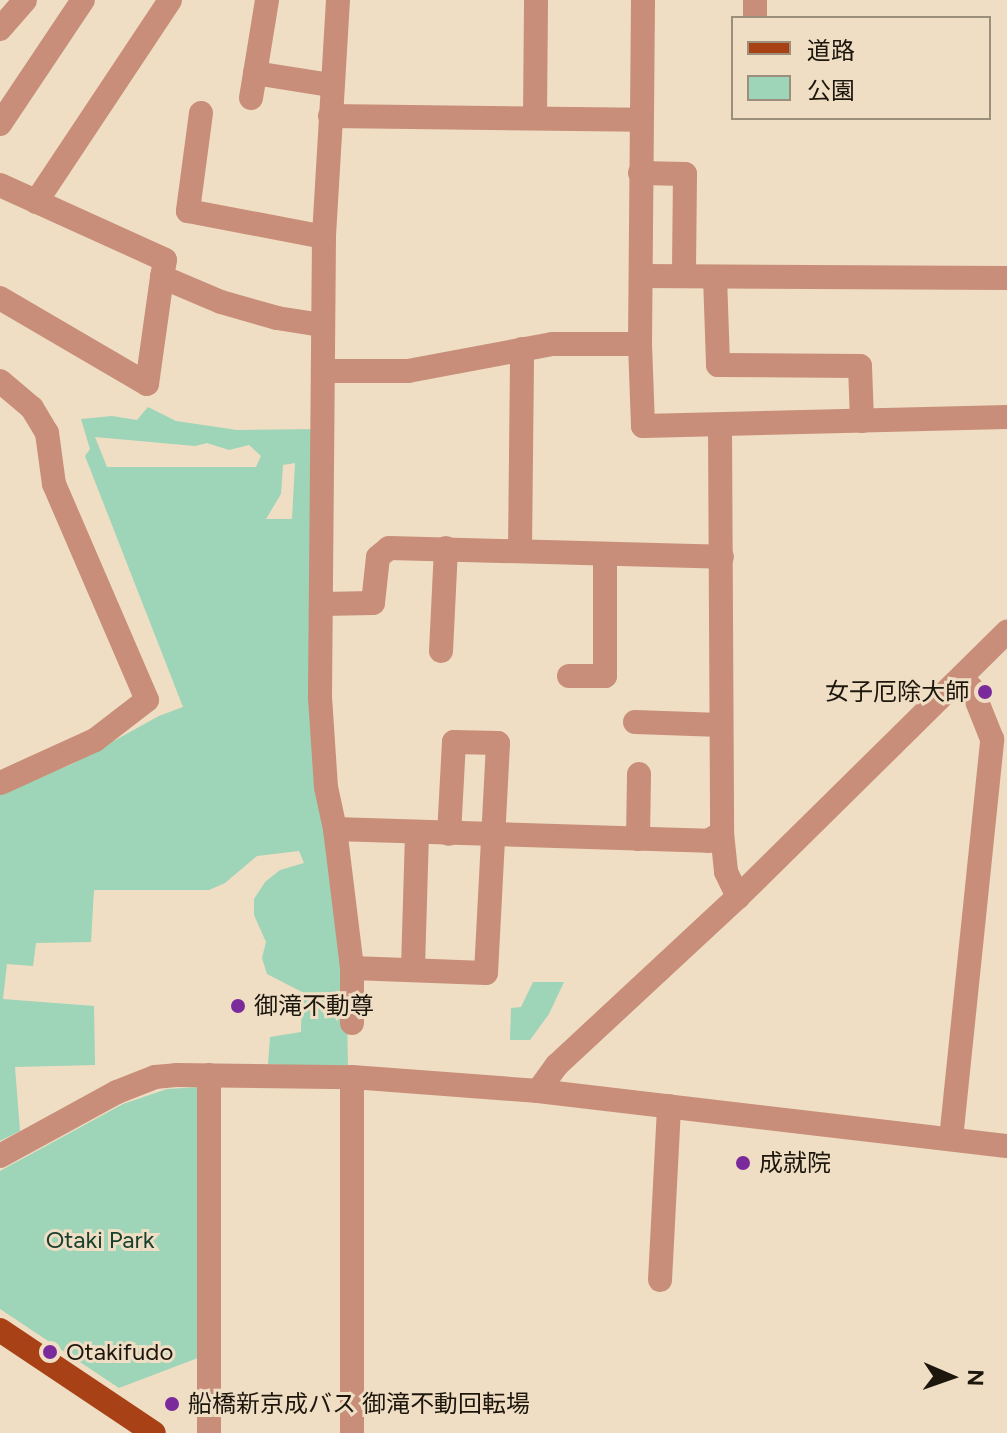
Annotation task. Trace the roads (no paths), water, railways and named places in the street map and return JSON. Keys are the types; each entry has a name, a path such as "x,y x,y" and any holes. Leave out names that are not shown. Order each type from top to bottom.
{"main road":[{"path":"0,1330 154,1433"}],"street":[{"path":"0,29 25,0"},
{"path":"0,124 83,0"},
{"path":"36,202 170,0"},
{"path":"251,98 267,0"},
{"path":"338,0 324,237 320,697 326,787 335,829 352,968 352,1023"},
{"path":"535,117 536,0"},
{"path":"643,0 640,120 643,426 1007,417"},
{"path":"255,73 331,85"},
{"path":"201,113 188,211 324,237"},
{"path":"330,116 640,120"},
{"path":"640,173 685,174 684,276"},
{"path":"0,185 165,260 147,384 0,298"},
{"path":"642,276 1007,278"},
{"path":"162,277 221,302 277,318 322,325"},
{"path":"715,277 718,365 860,366 862,421"},
{"path":"325,371 408,371 552,344 640,344"},
{"path":"520,551 522,349"},
{"path":"0,381 32,408 47,433 54,484 147,700 95,740 0,783"},
{"path":"720,426 722,833 726,872 738,897"},
{"path":"322,604 373,603 382,551 446,548 722,557"},
{"path":"441,651 446,548"},
{"path":"569,676 605,676 605,554"},
{"path":"538,1091 557,1065 738,897 1007,632"},
{"path":"951,1139 992,739 972,689 962,677"},
{"path":"635,722 721,725"},
{"path":"352,968 486,973 498,743 454,742 449,834"},
{"path":"638,839 639,774"},
{"path":"335,829 708,841 722,833"},
{"path":"413,968 417,832"},
{"path":"0,1156 140,1082 166,1075 352,1077 538,1091 1007,1146"},
{"path":"209,1075 209,1433"},
{"path":"352,1077 352,1433"},
{"path":"660,1280 669,1106"}],"place":[{"name":"女子厄除大師","path":"985,692"},
{"name":"御滝不動尊","path":"238,1006"},
{"name":"成就院","path":"743,1163"},
{"name":"Otakifudo","path":"50,1352"},
{"name":"船橋新京成バス 御滝不動回転場","path":"172,1404"}],"park label":[{"name":"Otaki Park","path":"100,1240"}]}
